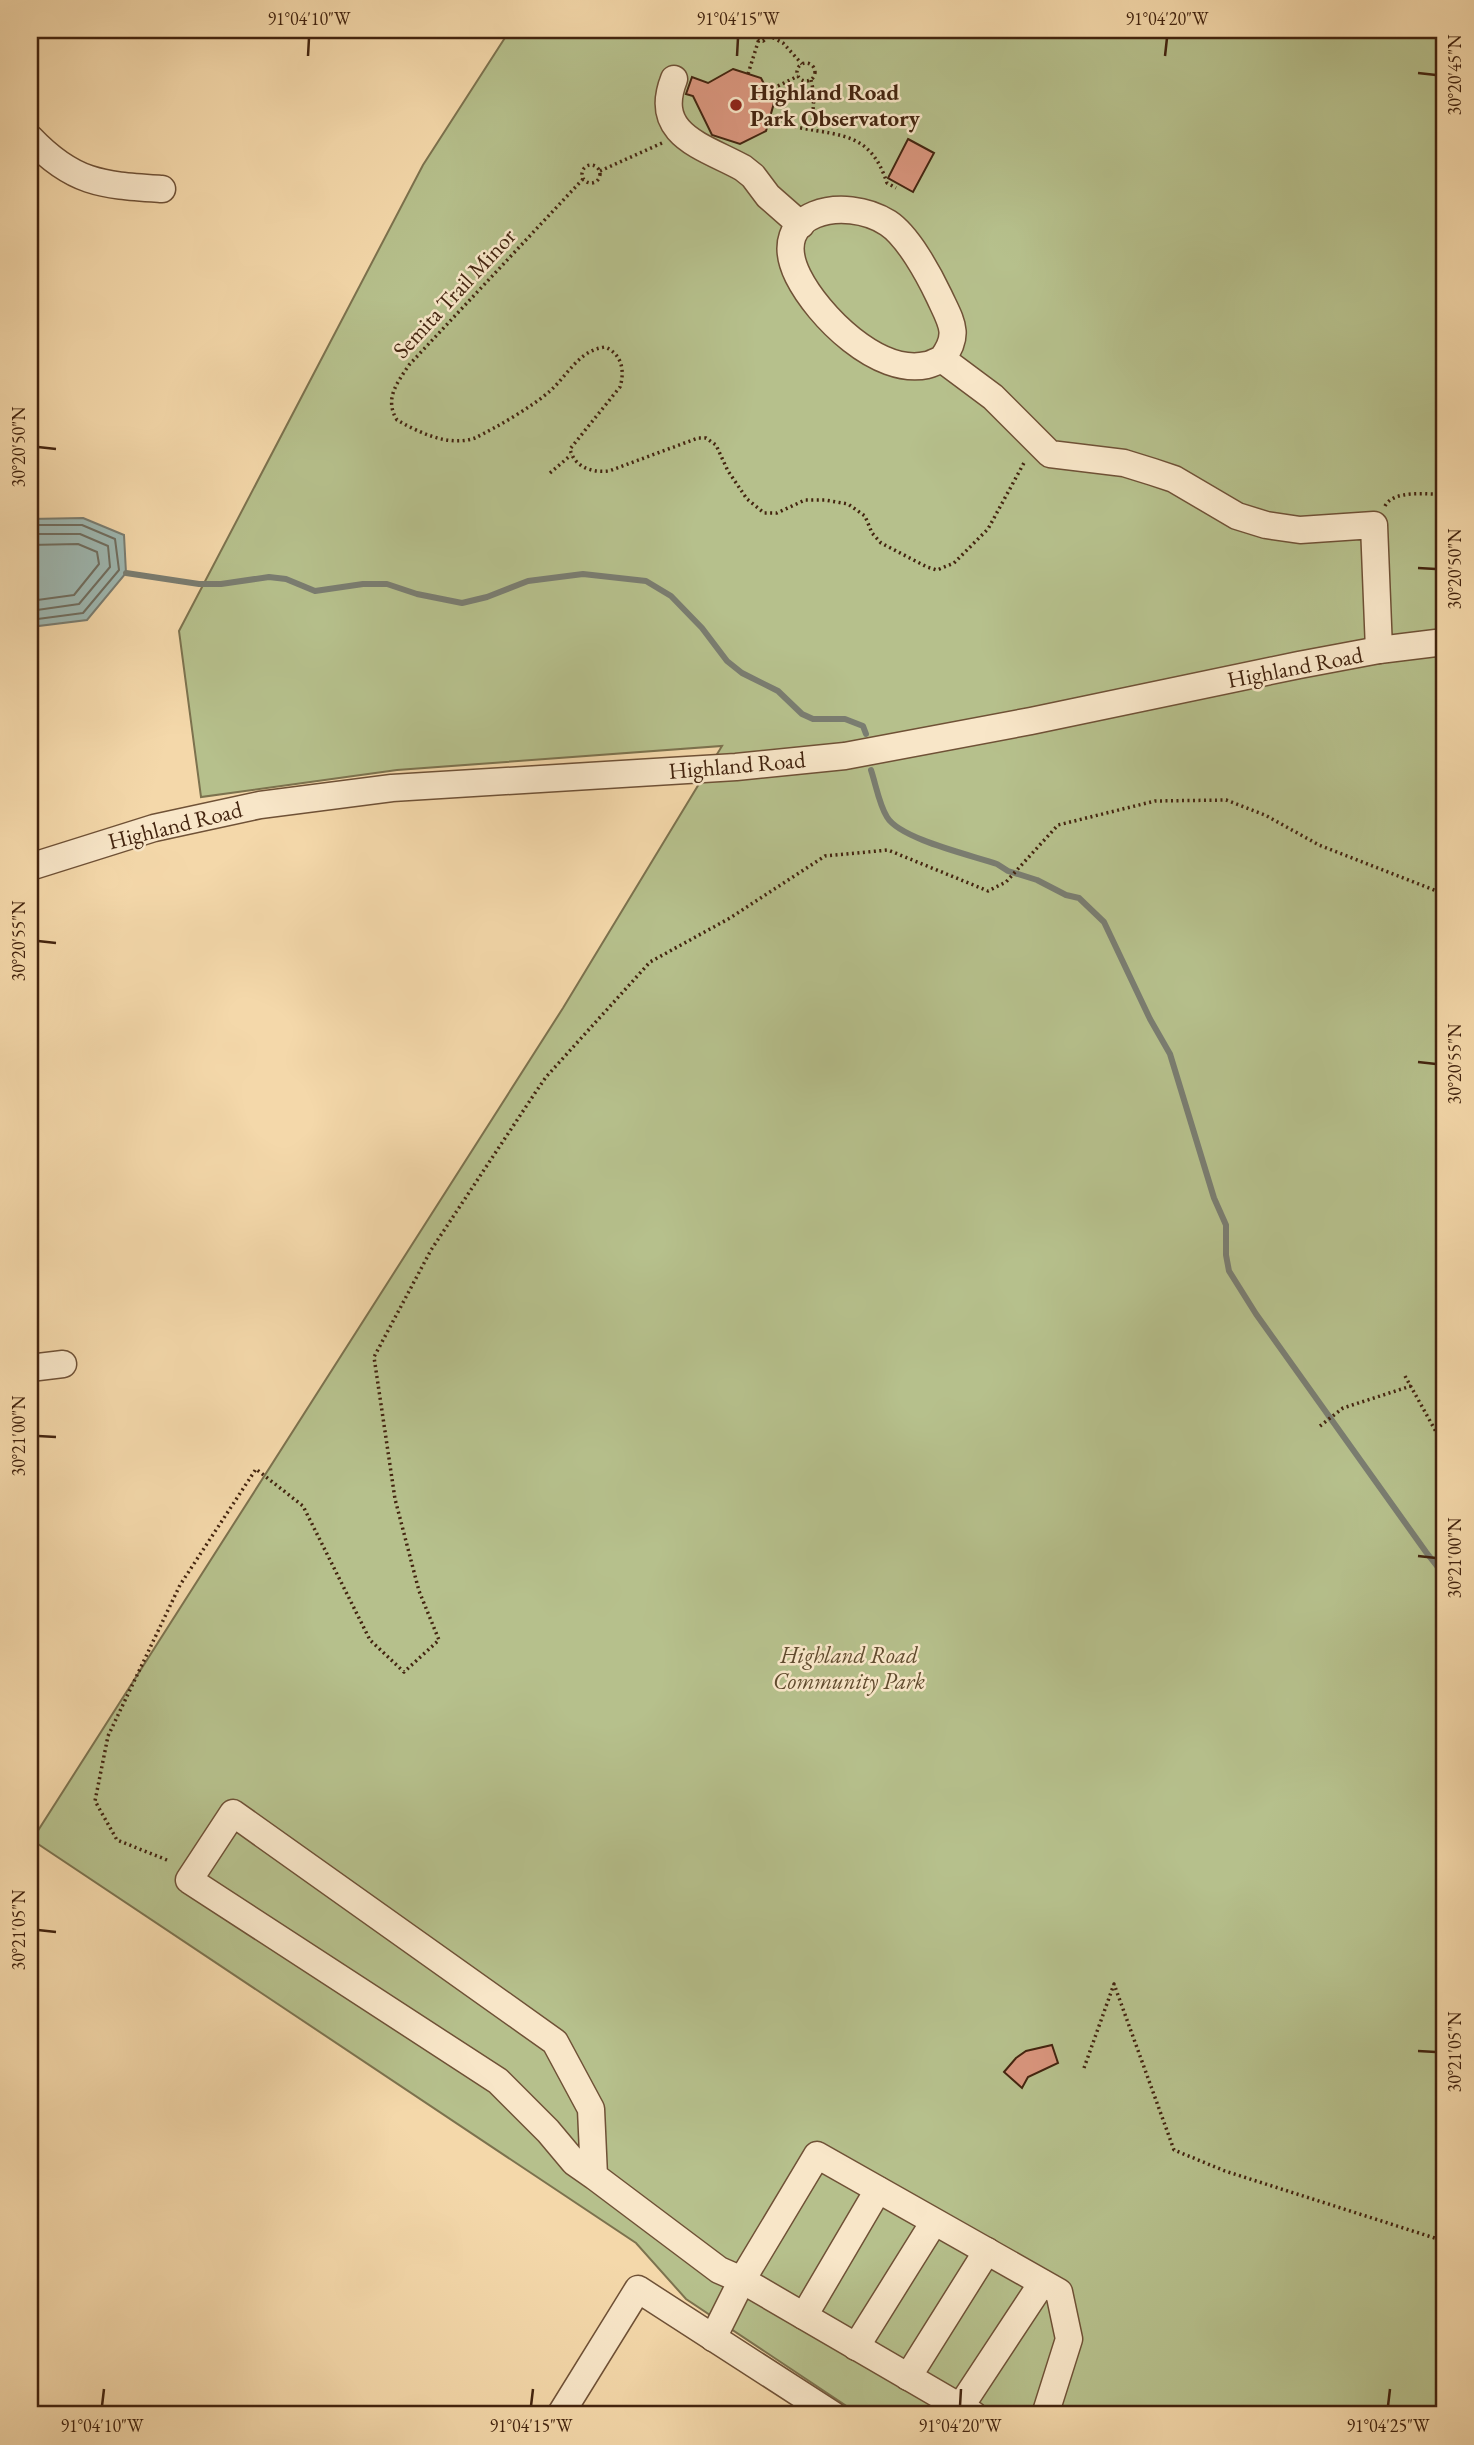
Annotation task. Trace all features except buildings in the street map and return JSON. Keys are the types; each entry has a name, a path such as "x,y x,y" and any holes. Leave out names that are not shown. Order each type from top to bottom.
{"street":[{"path":"674,79 667,110 671,121 682,134 743,168 753,176 768,196 800,225"},
{"path":"30,138 50,159 73,174 112,185 162,189"},
{"path":"847,211 875,215 891,225 925,267 952,324 954,336 951,348 942,359 926,365 910,366 882,359 862,348 832,321 807,291 793,262 791,241 800,225 815,213 847,211"},
{"path":"942,359 993,397 1050,454 1124,463 1174,479 1237,516 1266,525 1300,530 1374,525 1379,650"},
{"name":"Highland Road","path":"30,867 154,828 260,805 392,788 736,767 845,756 1379,650 1444,642"},
{"path":"30,1368 63,1364"},
{"path":"594,2176 591,2109 555,2042 233,1813 189,1880 498,2081 548,2131 574,2162 719,2270 742,2280 804,2316 963,2413 1042,2283"},
{"path":"713,2338 742,2280 817,2155 1059,2292 1069,2339 1045,2415"},
{"path":"804,2316 878,2190"},
{"path":"856,2347 934,2222"},
{"path":"908,2377 986,2251"},
{"path":"560,2415 638,2289 833,2415"}],"path":[{"path":"755,30 755,38 763,40 767,32 783,43 802,64"},
{"path":"748,74 759,39"},
{"path":"802,64 811,64 816,72 815,77 806,82 799,79 795,71 802,64"},
{"path":"768,92 797,76"},
{"path":"810,79 814,94 812,130"},
{"path":"769,117 793,126 851,137 864,145 883,172 887,183 896,188"},
{"path":"600,171 682,134"},
{"path":"587,166 596,166 600,171 597,182 587,183 583,179 582,173 587,166"},
{"name":"Semita Trail Minor","path":"571,456 573,442 620,387 623,371 621,363 615,354 605,347 590,350 545,394 487,432 465,441 449,441 409,427 397,420 391,403 392,393 409,365 583,179"},
{"path":"550,472 571,456 583,467 600,472 609,471 698,438 706,438 716,445 728,471 747,499 764,513 777,513 805,500 848,504 864,516 872,533 881,543 937,570 954,563 988,529 1035,440"},
{"path":"1374,525 1388,500 1399,495 1444,494"},
{"path":"167,1860 117,1840 95,1801 108,1736 180,1585 256,1469 303,1506 370,1640 404,1672 439,1640 419,1591 396,1499 374,1357 431,1250 546,1077 650,962 730,918 825,856 888,850 988,891 1006,882 1058,825 1155,801 1226,800 1265,816 1319,845 1444,894"},
{"path":"1405,1376 1444,1446"},
{"path":"1320,1426 1343,1408 1411,1386"},
{"path":"1084,2068 1114,1984 1174,2150 1225,2171 1444,2241"}],"green space":[{"name":"Highland Road Community Park","path":"510,30 1444,30 1444,2415 860,2415 686,2299 636,2243 32,1840 563,1008 722,746 397,770 201,797 179,631 423,165"}],"water":[{"path":"83,518 124,535 126,573 87,620 30,627 30,519"}],"waterway":[{"path":"126,573 199,584 221,584 269,577 286,579 315,591 363,584 387,584 417,594 462,603 487,597 528,581 583,574 646,581 671,596 702,628 727,661 742,673 778,691 802,714 813,719 845,719 863,726 866,734"},
{"path":"871,770 882,806 894,825 921,839 997,864 1008,871 1079,898 1104,922 1150,1019 1170,1054 1214,1198 1226,1225 1229,1271 1256,1314 1444,1575"}],"place":[{"name":"Highland Road Park Observatory","path":"736,105"}]}
